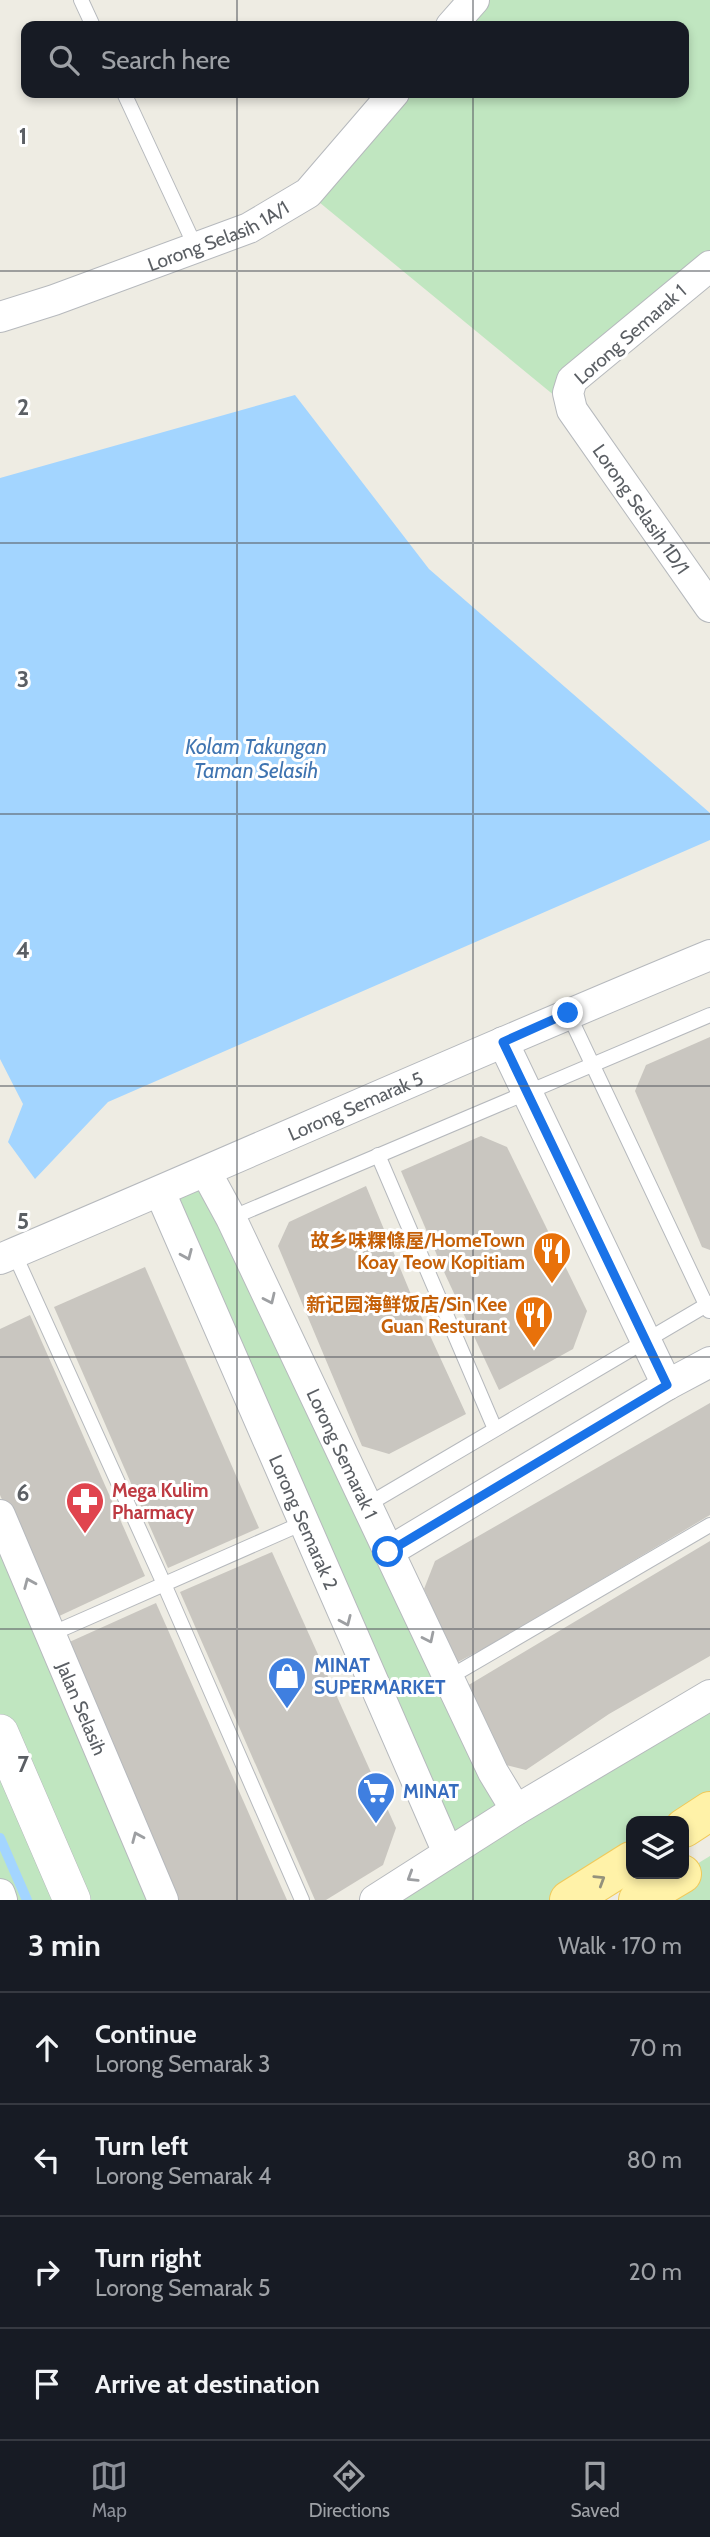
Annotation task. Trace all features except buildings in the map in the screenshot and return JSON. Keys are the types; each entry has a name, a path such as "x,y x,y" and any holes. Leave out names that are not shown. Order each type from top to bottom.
{"main road":[{"path":"689,1825 710,1811"},
{"path":"689,1869 710,1856"},
{"path":"569,1900 626,1864"},
{"path":"638,1900 673,1879"}],"street":[{"path":"455,21 474,0"},
{"name":"Lorong Selasih 1A/1","path":"0,317 54,300 249,228 308,193 390,98"},
{"name":"Lorong Semarak 1","path":"572,410 568,394 572,380 710,266"},
{"name":"Lorong Selasih 1D/1","path":"572,410 710,607"},
{"name":"Lorong Semarak 5","path":"7,1256 710,954"},
{"path":"503,1042 667,1385"},
{"name":"Lorong Semarak 1","path":"206,1172 231,1217 493,1772 516,1810"},
{"name":"Lorong Semarak 2","path":"160,1192 449,1853"},
{"path":"388,1552 710,1362"},
{"name":"Jalan Selasih","path":"0,1515 163,1900"},
{"path":"375,1900 516,1810 710,1695"},
{"path":"0,1733 72,1900"},
{"path":"0,1894 2,1900"}],"lane":[{"path":"81,0 91,21"},
{"path":"126,98 196,248"},
{"path":"367,1505 645,1341 709,1307 591,1066 568,1013"},
{"path":"231,1217 710,1016"},
{"path":"378,1155 495,1429"},
{"path":"7,1256 164,1584 302,1900"},
{"path":"51,1634 303,1523"},
{"path":"449,1678 710,1525"}],"green space":[{"path":"474,0 710,0 710,266 572,380 572,410 308,193 390,98 689,98 689,21 455,21"},
{"path":"206,1172 516,1809 710,1695 710,1810 689,1819 689,1816 626,1816 626,1863 568,1900 375,1900 441,1859 160,1192"},
{"path":"0,1515 163,1900 72,1900 0,1733"},
{"path":"0,1747 66,1900 2,1900"},
{"path":"710,1856 710,1900 638,1900 672,1879 689,1879 689,1869"}],"water":[{"name":"Kolam Takungan Taman Selasih","path":"295,395 429,569 710,813 710,840 108,1102 35,1179 8,1142 23,1104 0,1059 0,478"}],"waterway":[{"path":"0,1838 27,1900"}],"place":[{"name":"故乡味粿條屋/HomeTown Koay Teow Kopitiam","path":"552,1285"},
{"name":"新记园海鲜饭店/Sin Kee Guan Resturant","path":"534,1349"},
{"name":"Mega Kulim Pharmacy","path":"85,1535"},
{"name":"MINAT SUPERMARKET","path":"287,1710"},
{"name":"MINAT","path":"376,1825"}],"route":[{"path":"388,1552 667,1385 503,1042 568,1013"}]}
